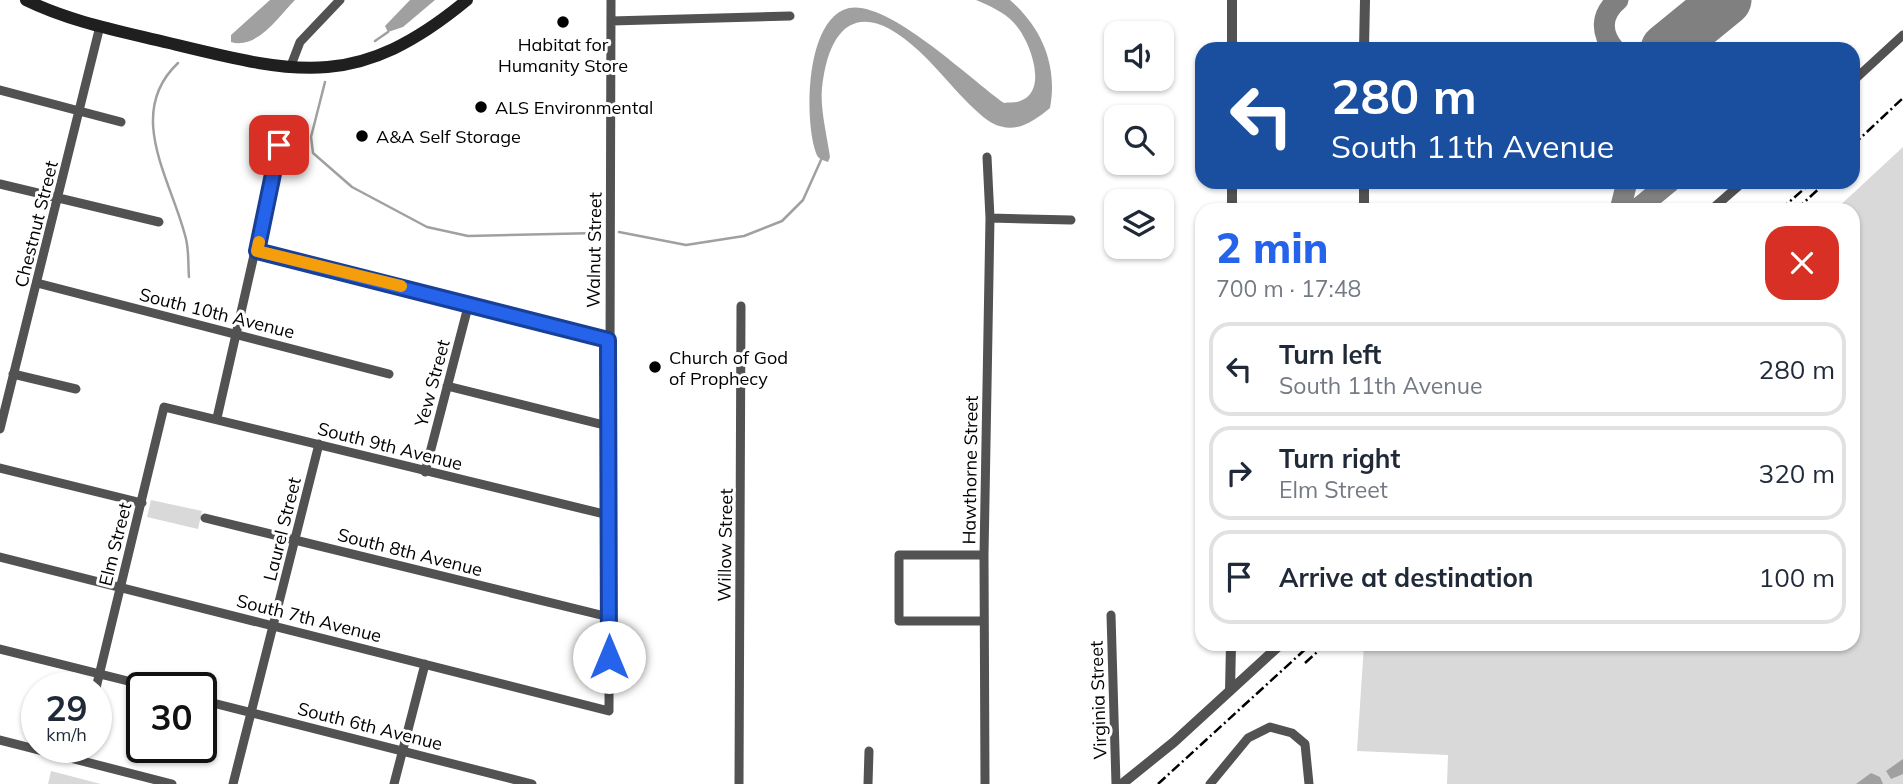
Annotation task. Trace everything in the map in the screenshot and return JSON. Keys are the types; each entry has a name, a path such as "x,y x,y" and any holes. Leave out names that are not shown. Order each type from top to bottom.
{"main road":[{"path":"26,0 53,13 100,26 256,65 290,68 345,66 388,52 431,30 467,0"}],"street":[{"path":"290,68 300,42 340,0"},
{"name":"Walnut Street","path":"609,711 611,0"},
{"path":"1232,0 1232,42"},
{"path":"1364,42 1365,0"},
{"path":"611,21 790,16"},
{"name":"Chestnut Street","path":"0,429 100,26"},
{"path":"1860,75 1903,35"},
{"path":"0,90 121,122"},
{"path":"217,418 279,145"},
{"name":"Hawthorne Street","path":"985,784 984,555 990,218 987,157"},
{"path":"0,184 159,222"},
{"path":"1720,203 1735,189"},
{"path":"990,218 1071,220"},
{"path":"257,251 608,340"},
{"name":"South 10th Avenue","path":"37,283 389,374"},
{"name":"Yew Street","path":"425,472 469,303"},
{"name":"Willow Street","path":"739,784 741,306"},
{"path":"13,373 76,389"},
{"path":"447,386 608,426"},
{"name":"South 9th Avenue","path":"164,407 608,515"},
{"name":"Elm Street","path":"100,672 164,407"},
{"name":"Laurel Street","path":"233,784 275,625 318,444"},
{"path":"0,468 142,503"},
{"name":"South 8th Avenue","path":"205,518 609,617"},
{"path":"984,555 899,555 899,621 984,621"},
{"name":"South 7th Avenue","path":"0,557 609,711"},
{"name":"Virginia Street","path":"1111,615 1116,784"},
{"path":"0,649 96,672"},
{"path":"1230,691 1231,651"},
{"path":"1122,784 1273,651"},
{"path":"394,784 425,664"},
{"name":"South 6th Avenue","path":"217,704 532,784"},
{"path":"1210,784 1248,738 1270,727 1292,733 1306,744 1309,784"},
{"path":"0,740 21,745"},
{"path":"868,784 869,751"},
{"path":"89,763 172,784"}],"shaded area":[{"path":"270,0 295,0 258,36 241,43 231,42 231,35"},
{"path":"410,0 435,0 403,27 388,32 385,26"},
{"path":"976,0 1010,0 1031,23 1039,35 1049,63 1052,77 1050,108 1030,122 1016,127 1008,128 992,123 974,109 919,51 900,35 883,26 867,22 854,24 842,31 826,64 822,96 830,157 828,162 819,158 812,138 810,118 816,50 824,30 834,16 849,8 865,9 885,16 906,28 1004,103 1018,102 1029,95 1034,87 1034,64 1020,30 1006,16"},
{"path":"1903,147 1903,784 1447,784 1448,755 1357,751 1364,651 1860,651 1860,203 1843,203"},
{"path":"151,500 202,511 198,529 147,517"},
{"path":"1903,759 1903,774 1891,779 1886,771"},
{"path":"51,771 101,784 48,784"},
{"path":"1871,773 1880,777 1883,784 1856,784"}],"waterway":[{"path":"375,41 388,32"},
{"path":"178,63 162,83 154,104 153,126 156,148 186,239 189,277"},
{"path":"325,82 311,137 313,153 352,187 427,227 468,236 598,233"},
{"path":"619,232 686,245 744,236 782,221 803,200 821,160"}],"taxiway":[{"path":"1609,42 1604,23 1608,11 1618,0"},
{"path":"1622,203 1625,189"},
{"path":"1644,203 1662,189"}],"runway":[{"path":"1675,42 1726,0"}],"railway":[{"path":"1860,138 1903,98"},
{"path":"1788,203 1804,189"},
{"path":"1804,203 1818,189"},
{"path":"1158,784 1303,651"},
{"path":"1305,663 1318,651"}],"slow traffic":[{"path":"259,242 257,251 401,286"}],"place":[{"name":"Habitat for Humanity Store","path":"563,22"},
{"name":"ALS Environmental","path":"481,107"},
{"name":"A&A Self Storage","path":"362,136"},
{"name":"Church of God of Prophecy","path":"655,367"}],"route":[{"path":"279,145 257,251 608,340 609,657"}]}
